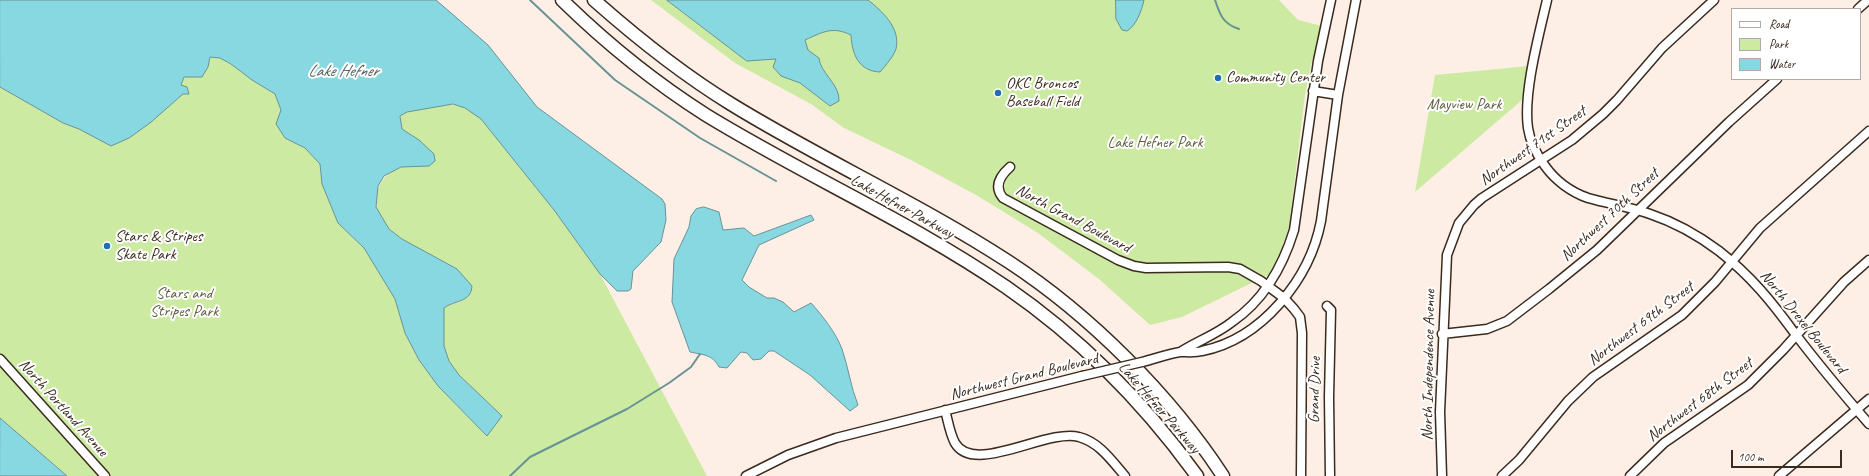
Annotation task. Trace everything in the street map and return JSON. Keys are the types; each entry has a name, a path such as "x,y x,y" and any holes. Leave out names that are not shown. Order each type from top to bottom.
{"highway":[{"name":"Lake Hefner Parkway","path":"562,0 599,35 648,75 705,114 750,141 973,265 1038,311 1072,338 1126,391 1162,430 1197,476"},
{"name":"Lake Hefner Parkway","path":"594,0 667,61 732,105 956,230 1010,263 1053,294 1100,333 1155,389 1195,436 1223,476"}],"street":[{"name":"Northwest Grand Boulevard","path":"1175,353 1233,322 1252,305 1268,286 1285,255 1294,230 1313,91 1331,0"},
{"name":"Northwest Grand Boulevard","path":"746,476 788,455 836,438 1175,353 1201,351 1234,339 1267,317 1284,298 1305,268 1318,236 1338,95 1356,0"},
{"name":"North Drexel Boulevard","path":"1547,0 1527,101 1530,138 1541,160 1556,178 1576,192 1586,197 1638,210 1673,224 1703,240 1732,262 1756,282 1770,298 1796,335 1869,424"},
{"name":"Northwest 71st Street","path":"1447,255 1459,222 1474,205 1572,140 1603,114 1662,48 1714,0"},
{"path":"1859,8 1868,0"},
{"name":"Northwest 70th Street","path":"1442,334 1487,329 1507,321 1597,250 1729,122 1776,80"},
{"path":"1313,91 1338,95"},
{"name":"Northwest 69th Street","path":"1502,476 1519,460 1564,406 1593,377 1682,314 1703,295 1760,228 1869,131"},
{"name":"North Grand Boulevard","path":"1010,167 1001,176 998,184 999,191 1003,198 1126,264 1146,268 1228,267 1240,269 1268,286 1284,298 1297,312 1301,322 1301,476"},
{"name":"North Independence Avenue","path":"1442,476 1440,412 1442,334 1447,255"},
{"name":"Northwest 68th Street","path":"1630,476 1664,442 1748,385 1844,282 1869,260"},
{"name":"Grand Drive","path":"1327,306 1331,310 1329,397 1330,476"},
{"name":"North Portland Avenue","path":"0,359 105,476"},
{"path":"1779,476 1869,399"},
{"path":"945,410 955,442 960,449 968,454 986,455 1053,438 1074,436 1087,440 1098,447 1125,476"}],"green space":[{"name":"Lake Hefner Park","path":"651,0 1279,0 1298,20 1322,26 1316,53 1312,60 1305,95 1289,227 1275,267 1270,274 1182,317 1150,325 1099,279 1038,233 976,195 911,160 844,128 811,104 735,63"},
{"name":"Stars and Stripes Park","path":"210,57 220,58 231,64 252,80 275,94 281,110 285,138 305,148 320,164 322,184 338,223 364,248 395,299 405,333 419,360 438,386 487,436 501,416 459,375 449,361 444,346 443,308 450,304 460,302 457,269 414,247 398,236 384,222 376,204 376,195 379,186 391,172 404,166 429,166 435,161 419,140 402,129 400,122 402,114 413,110 431,107 456,105 466,109 481,119 554,210 600,274 707,476 67,476 0,418 0,87 63,123 79,129 167,107 183,94 189,94 181,85 184,77 208,67"},
{"name":"Mayview Park","path":"1529,66 1522,100 1415,192 1435,75"}],"water":[{"name":"Lake Hefner","path":"0,0 436,0 488,45 537,107 662,199 665,204 666,220 661,242 633,271 631,289 628,291 617,291 600,274 554,210 481,119 465,108 453,104 407,112 400,116 402,129 419,140 434,154 435,161 429,166 401,167 384,176 378,186 376,207 389,229 402,239 457,269 472,286 469,295 444,308 444,346 449,361 459,375 502,416 487,436 438,386 419,360 405,333 395,299 364,248 338,223 322,184 320,164 305,148 285,138 276,124 281,110 275,94 252,80 231,64 220,58 210,57 208,67 202,77 184,77 181,85 187,87 189,94 183,94 150,123 129,138 111,146 79,129 63,123 0,87"},
{"path":"667,0 868,0 879,9 893,27 897,41 896,49 880,72 867,69 858,61 853,49 851,35 844,32 828,31 805,40 808,50 819,58 823,69 836,89 839,101 830,106 800,83 781,76 773,67 776,59 747,61"},
{"path":"1116,0 1144,0 1136,22 1127,31 1122,30 1116,19"},
{"path":"704,207 719,212 723,230 744,228 754,236 811,215 814,220 759,245 742,280 749,287 767,298 774,298 783,302 794,312 811,303 820,313 842,349 858,405 850,411 810,375 774,351 769,351 761,359 753,360 747,353 741,352 727,368 719,367 710,357 690,352 672,302 674,259 689,227 691,216 696,209"},
{"path":"0,418 67,476 0,476"}],"waterway":[{"path":"530,0 615,80 700,138 776,181"},
{"path":"1215,0 1226,22 1239,29"},
{"path":"510,476 530,457 627,409 669,383 691,367 700,354"}],"place":[{"name":"Community Center","path":"1218,78"},
{"name":"OKC Broncos Baseball Field","path":"998,93"},
{"name":"Stars & Stripes Skate Park","path":"107,246"}]}
